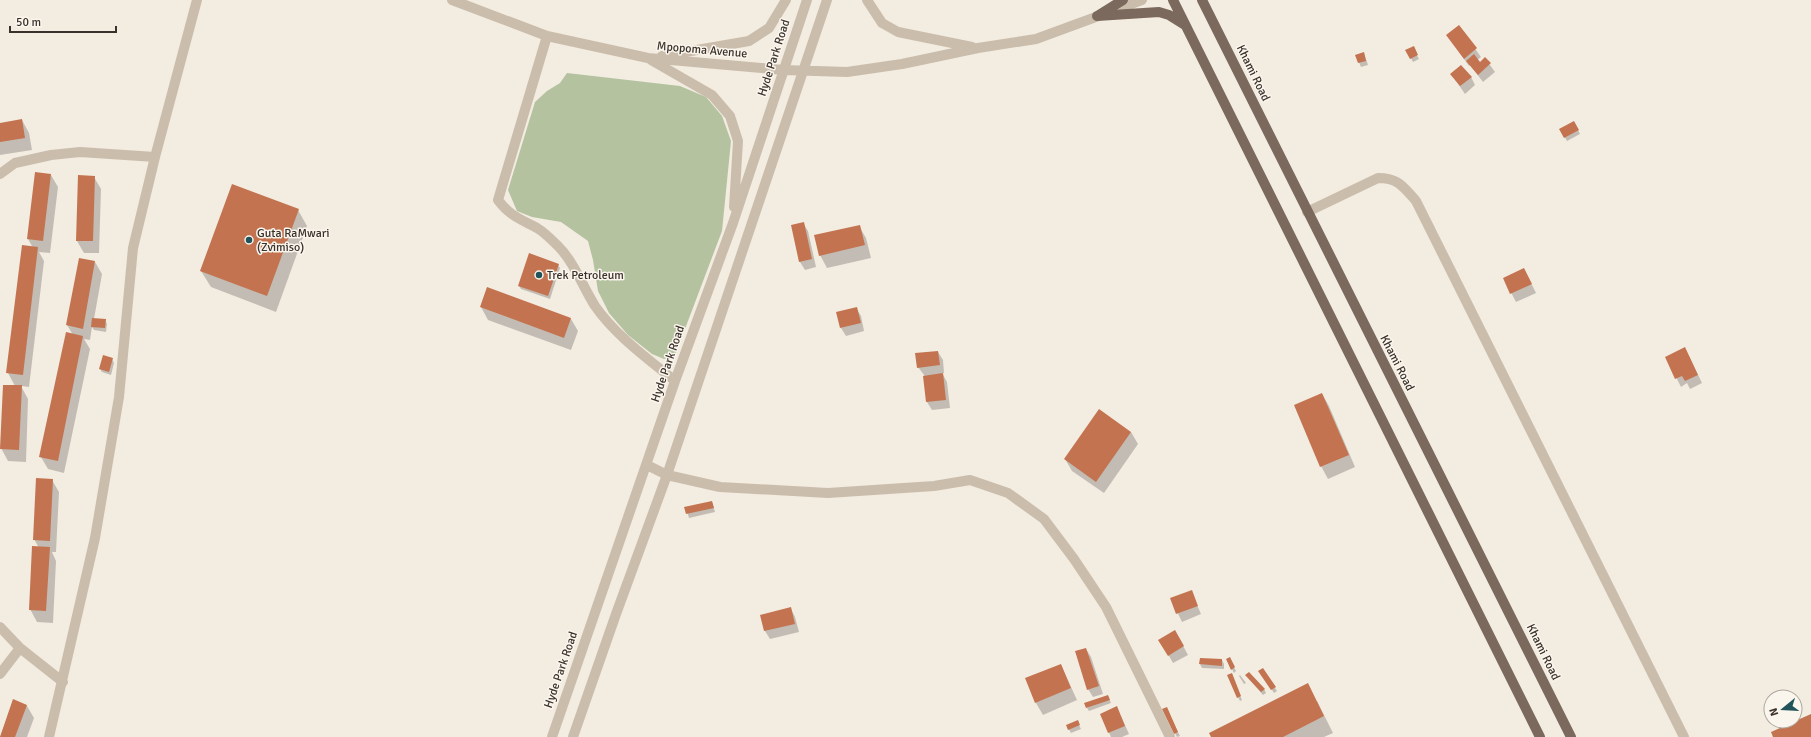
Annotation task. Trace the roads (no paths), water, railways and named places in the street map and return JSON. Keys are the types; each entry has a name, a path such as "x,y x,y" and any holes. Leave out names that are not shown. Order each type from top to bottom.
{"main road":[{"path":"1097,16 1123,0"},
{"path":"1173,0 1540,737"},
{"name":"Khami Road","path":"1202,0 1571,737"},
{"path":"1097,16 1159,12 1169,15 1185,25"}],"street":[{"path":"49,737 63,682 95,538 119,397 133,248 155,157 197,0"},
{"name":"Mpopoma Avenue","path":"452,0 547,36 648,58 784,70 847,72 902,64 978,48 1036,39 1142,0"},
{"path":"648,58 750,41 769,28 786,0"},
{"name":"Hyde Park Road","path":"552,737 675,381 732,223 807,0"},
{"path":"573,737 667,475 805,70 827,0"},
{"path":"867,0 882,23 898,32 978,48"},
{"path":"547,36 498,200 506,211 520,221 538,229 559,246 595,305 611,326 629,344 675,381"},
{"path":"648,58 712,95 730,116 738,140 732,223"},
{"path":"0,174 15,163 73,152 155,157"},
{"path":"1307,212 1378,178 1390,178 1401,184 1416,201 1684,737"},
{"path":"647,465 667,475 720,487 828,493 934,486 970,480 1008,493 1044,519 1074,559 1106,607 1170,737"},
{"path":"0,627 20,648 63,682"},
{"path":"0,674 20,648"}],"place":[{"name":"Guta RaMwari (Zvimiso)","path":"249,240"},
{"name":"Trek Petroleum","path":"539,275"}]}
